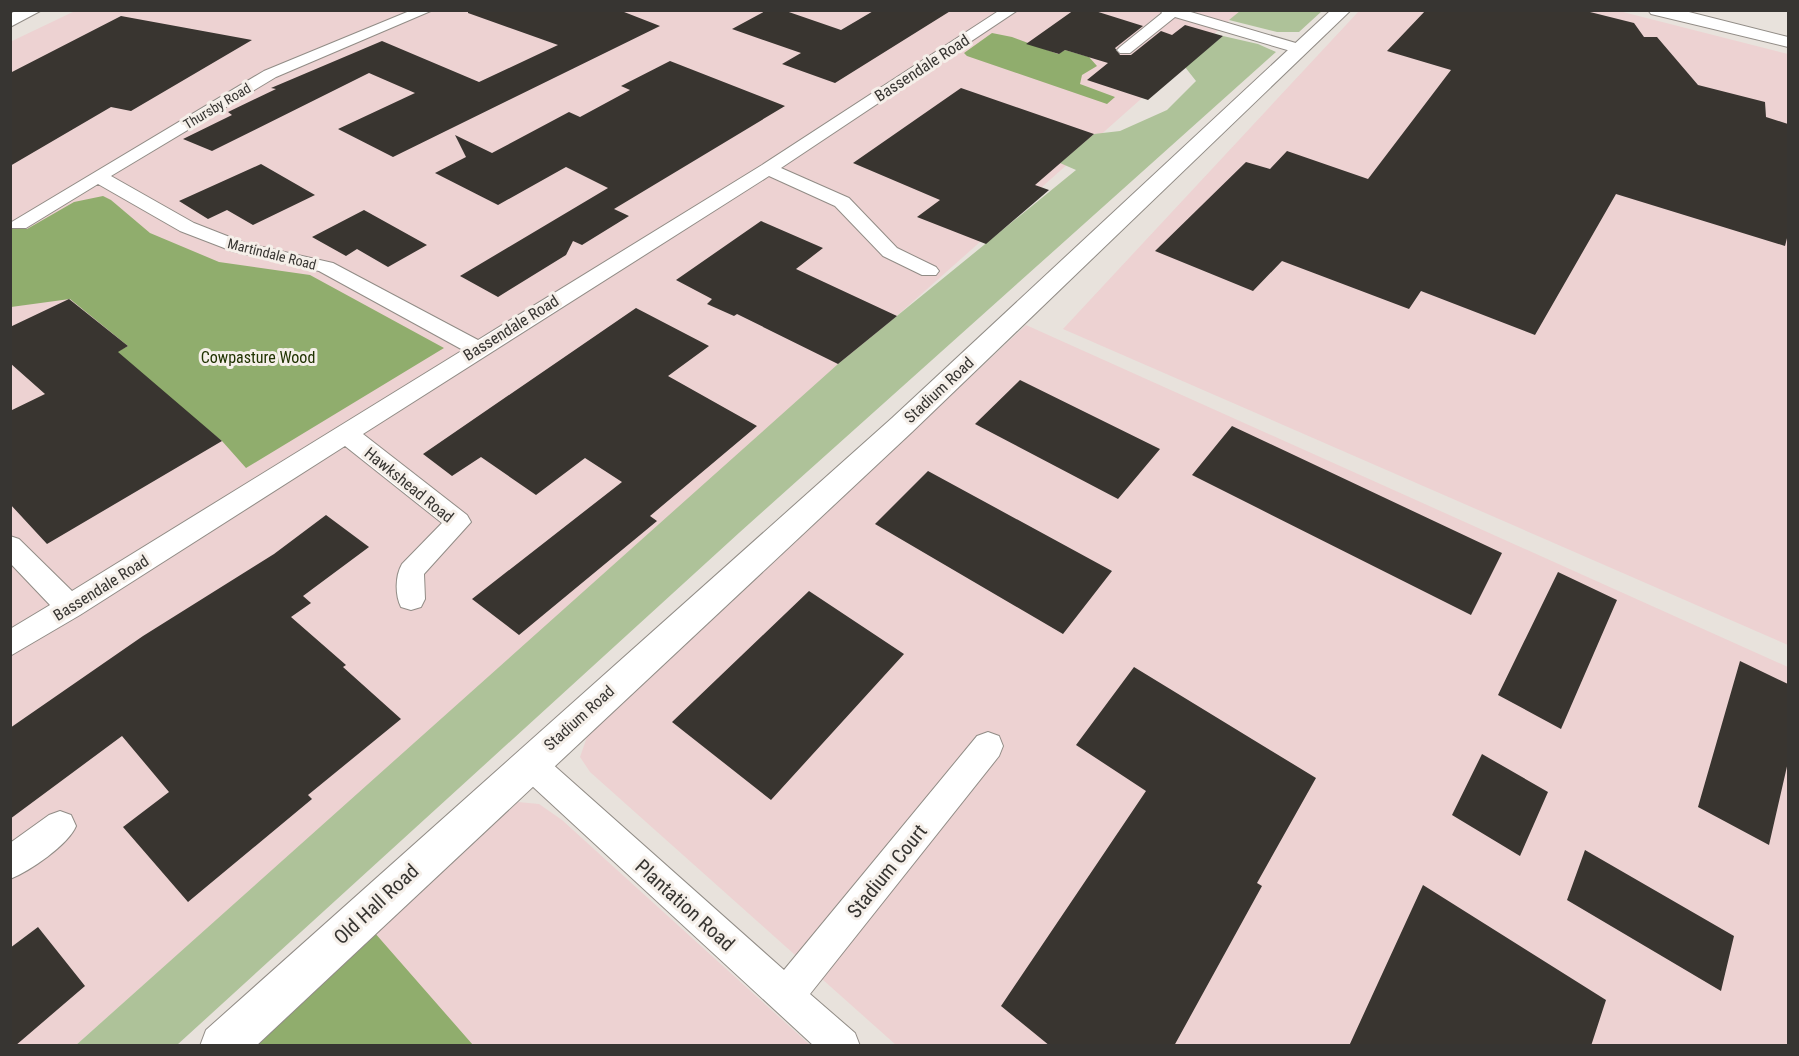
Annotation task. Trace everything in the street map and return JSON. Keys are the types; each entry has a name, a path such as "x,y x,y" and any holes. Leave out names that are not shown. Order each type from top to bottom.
{"highway":[{"path":"10,13 16,10"},
{"path":"10,21 33,10"}],"street":[{"name":"Thursby Road","path":"19,224 270,74 426,10"},
{"name":"Bassendale Road","path":"10,644 768,169 1011,10"},
{"name":"Stadium Road","path":"529,763 902,425 1342,10"},
{"path":"1657,10 1788,42"},
{"path":"1125,50 1171,11 1301,49"},
{"path":"768,169 842,202 890,252 929,271"},
{"name":"Martindale Road","path":"99,177 187,227 239,247 326,267 478,349"},
{"name":"Hawkshead Road","path":"345,433 458,522 411,571 411,599"},
{"path":"10,546 70,607"},
{"name":"Stadium Court","path":"786,996 988,746"},
{"name":"Plantation Road","path":"529,763 842,1046"},
{"name":"Old Hall Road","path":"222,1046 529,763"},
{"path":"10,863 60,826"}],"shaded area":[{"path":"77,10 1240,11 75,1046 11,1045 10,42"},
{"path":"1359,11 1619,11 1788,54 1788,645 1063,329"},
{"path":"1026,325 1788,667 1788,1045 896,1045 590,772 580,757 587,737"},
{"path":"518,802 539,804 562,820 810,1045 253,1046"}],"green space":[{"path":"1240,11 1322,11 1299,32 1277,32 1229,20"},
{"path":"992,33 1012,37 1058,54 1065,50 1089,57 1097,66 1082,75 1080,84 1115,97 1107,104 967,56 964,53"},
{"path":"1223,36 1258,44 1276,52 740,532 177,1045 75,1046 838,364 1076,170 1060,163 1094,134 1120,131 1167,110 1196,81 1185,67"},
{"name":"Cowpasture Wood","path":"103,196 111,200 150,233 219,262 310,275 444,348 246,468 222,441 113,354 128,346 70,299 11,307 10,226 27,229 74,202"},
{"path":"374,932 473,1045 253,1046"}],"building":[{"path":"468,10 619,10 660,26 393,157 338,129 415,93 369,73 212,151 183,139 232,115 228,112 276,89 271,88 382,41 479,82 558,45 468,13"},
{"path":"767,10 783,10 841,30 875,10 952,10 835,83 782,64 801,53 732,29"},
{"path":"1074,10 1092,10 1143,26 1115,48 1120,55 1131,55 1161,31 1172,35 1185,25 1223,36 1148,100 1087,80 1108,63 1065,50 1059,54 1026,44"},
{"path":"1426,10 1582,10 1634,23 1644,37 1657,37 1698,85 1765,102 1766,117 1788,124 1788,234 1785,246 1616,194 1535,335 1421,291 1409,309 1282,261 1253,291 1155,251 1246,162 1270,169 1287,151 1368,179 1451,70 1387,51"},
{"path":"121,16 252,40 131,111 111,107 10,166 10,73"},
{"path":"670,61 785,106 614,209 629,216 582,245 573,241 566,255 498,297 460,276 608,188 566,167 498,205 435,173 466,157 455,135 492,153 569,112 580,117 630,90 621,86"},
{"path":"961,88 1094,134 1035,185 1049,190 986,244 917,217 940,200 853,163"},
{"path":"261,164 315,195 253,225 227,210 208,219 179,201"},
{"path":"364,210 427,245 388,267 357,249 346,256 312,237"},
{"path":"761,221 823,248 796,269 897,316 838,364 737,314 734,316 707,304 712,299 676,280"},
{"path":"69,299 128,346 118,352 222,441 47,544 10,504 10,411 45,394 10,363 10,327"},
{"path":"636,308 709,346 668,376 757,426 650,516 657,521 519,635 472,599 622,482 585,458 536,495 481,457 452,476 423,454"},
{"path":"1020,380 1160,449 1118,499 975,424"},
{"path":"1232,426 1502,553 1471,615 1192,475"},
{"path":"928,471 1112,571 1063,634 875,524"},
{"path":"326,515 369,547 303,596 311,603 291,617 346,665 343,667 401,719 308,795 312,799 188,902 123,827 169,792 122,736 10,819 10,728 143,636 274,554"},
{"path":"1558,572 1617,600 1561,729 1498,695"},
{"path":"809,591 904,654 771,800 672,722"},
{"path":"1740,661 1788,684 1788,762 1769,845 1698,807"},
{"path":"1134,667 1316,778 1257,883 1262,886 1174,1046 1050,1046 1001,1006 1146,791 1076,745"},
{"path":"1482,754 1548,792 1520,856 1452,815"},
{"path":"1585,850 1734,936 1721,991 1567,900"},
{"path":"1423,885 1606,1000 1591,1046 1349,1046"},
{"path":"38,927 85,986 15,1046 10,1046 10,948"}]}
